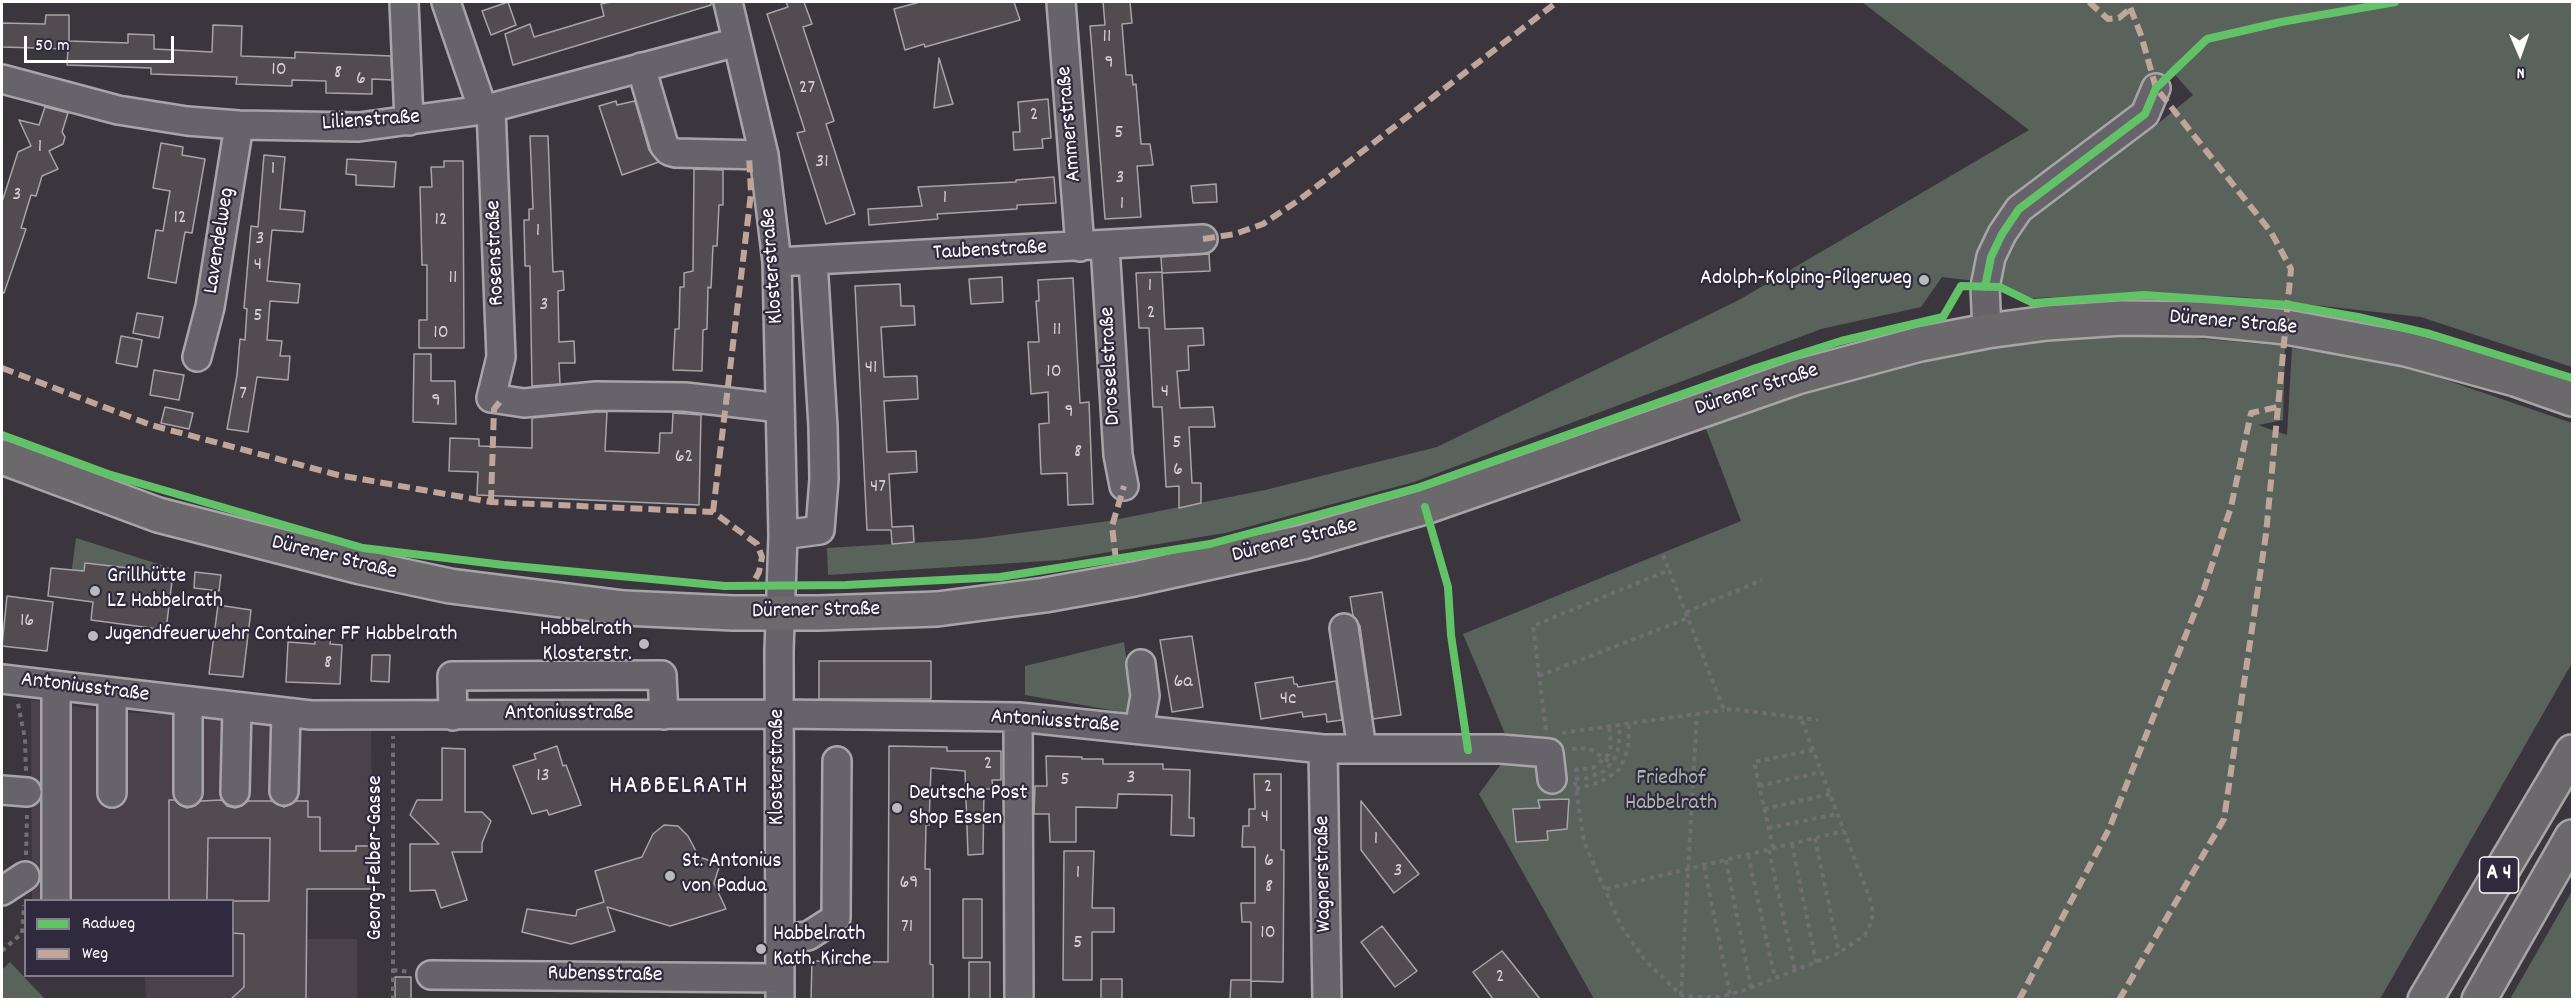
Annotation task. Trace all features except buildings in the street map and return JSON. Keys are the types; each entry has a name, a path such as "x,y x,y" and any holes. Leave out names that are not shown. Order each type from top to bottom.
{"main road":[{"name":"Dürener Straße","path":"2,457 158,515 361,567 450,586 624,608 782,613 938,609 1034,596 1134,579 1303,542 1425,507 1797,377 1920,344 1987,331 2047,323 2122,318 2205,319 2286,327 2406,349 2514,379 2572,399"},
{"name":"A 4","path":"2425,999 2572,752"},
{"name":"A 4","path":"2479,999 2572,837"}],"street":[{"path":"404,2 409,121"},
{"name":"Rosenstraße","path":"446,2 487,109 501,357 492,398 524,403 596,396 685,397 780,408"},
{"name":"Klosterstraße","path":"728,2 764,155 777,262 783,535 779,651 780,989"},
{"name":"Ammerstraße","path":"1060,2 1093,246"},
{"name":"Lilienstraße","path":"2,83 118,110 187,121 239,125 359,127 487,109 737,42"},
{"path":"641,68 664,146 669,151 764,155"},
{"path":"1987,331 1984,286 1991,257 2002,234 2019,209 2145,114 2156,88"},
{"name":"Lavendelweg","path":"197,357 210,308 239,125"},
{"name":"Taubenstraße","path":"777,262 1203,239"},
{"name":"Drosselstraße","path":"1093,246 1118,455 1124,486"},
{"name":"Klosterstraße","path":"783,535 820,530 824,479 822,395 813,261"},
{"path":"1344,628 1362,749"},
{"name":"Antoniusstraße","path":"1139,729 1145,696 1141,664"},
{"path":"453,716 452,676 662,675 664,715"},
{"name":"Antoniusstraße","path":"7,679 286,712 393,716 779,714 1018,717 1323,749 1501,749 1564,765"},
{"path":"56,686 56,899"},
{"path":"112,692 112,793"},
{"path":"188,701 188,792"},
{"path":"235,792 237,708"},
{"path":"284,791 286,712"},
{"path":"1018,717 1019,999"},
{"name":"Wagnerstraße","path":"1323,749 1327,999"},
{"path":"781,939 808,936 836,918 837,761"},
{"path":"2,891 25,876"},
{"name":"Rubensstraße","path":"432,975 780,989"}],"path":[{"path":"1663,555 1724,710"},
{"path":"1669,570 1533,626 1539,676 1584,842 1621,926 1645,960 1682,995 1695,997 1730,994 1751,988 1839,953 1865,935 1869,929 1873,913 1872,905 1801,718"},
{"path":"1686,612 1762,580"},
{"path":"1539,676 1688,618"},
{"path":"2,951 22,933 25,876 14,791 25,739 7,679"},
{"path":"1564,765 1609,727 1620,725 1732,709 1818,720"},
{"path":"1682,995 1697,714"},
{"path":"1564,765 1601,782 1620,769 1628,748 1629,724"},
{"path":"1564,765 1596,775 1605,771 1612,763 1619,746 1620,725"},
{"path":"1564,765 1593,768 1605,758 1609,754 1611,743 1609,727"},
{"path":"1564,765 1588,747 1612,763"},
{"path":"1794,970 1754,762 1814,750"},
{"path":"1759,786 1822,772"},
{"path":"1764,809 1830,794"},
{"path":"1768,828 1838,814"},
{"path":"1606,889 1844,831"},
{"path":"1815,838 1839,953"},
{"path":"1792,844 1816,962"},
{"path":"1748,855 1775,978"},
{"path":"1726,860 1751,988"},
{"path":"1704,866 1730,994"}],"shaded area":[{"path":"31,700 112,712 161,714 310,730 371,731 373,889 282,889 282,911 307,911 307,939 357,939 357,999 146,999 145,977 234,977 234,899 32,899"}],"green space":[{"path":"1862,2 2572,2 2572,367 2421,317 2243,297 2150,293 2032,298 1998,282 2005,255 2027,216 2151,122 2155,126 2193,95 2170,69 2134,99 2140,108 2019,198 1976,281 1942,277 1921,307 1821,329 1414,482 1225,533 1061,560 828,575 827,548 975,539 1109,521 1265,490 1437,447 1739,300 2029,130"},
{"name":"Friedhof Habbelrath","path":"2105,330 2285,346 2283,420 2258,425 2287,435 2292,348 2402,365 2572,423 2572,663 2380,999 1594,999 1479,794 1507,756 1506,736 1463,634 1741,521 1703,421 1979,342"},
{"path":"76,538 174,569 173,573 112,566 110,580 81,600 68,599"},
{"path":"1124,642 1134,714 1025,695 1025,666"},
{"path":"2572,891 2572,999 2510,999"},
{"path":"10,962 45,999 2,999 2,970"}],"marked path":[{"path":"1203,239 1235,234 1263,224 1299,200 1557,2"},
{"path":"2089,2 2108,19 2119,18 2131,8"},
{"path":"2119,1000 2224,819 2266,534 2291,269 2271,232 2156,88 2141,35 2128,2"},
{"path":"713,512 751,193 749,155"},
{"path":"2,368 151,425 338,475 491,502 713,512 757,544 762,557 759,572 752,585"},
{"path":"491,502 494,409 502,399"},
{"path":"2019,1000 2109,829 2204,589 2231,507 2251,413 2277,407"},
{"path":"1116,560 1112,526 1124,486"}],"cycle path":[{"path":"1985,287 1991,257 2002,234 2019,209 2145,114 2156,88 2207,39 2281,22 2395,2"},
{"path":"2,435 108,474 363,548 504,565 725,586 846,585 1000,577 1210,544 1420,487 1756,368 1841,341 1943,317 1961,286 2000,287 2033,303 2144,295 2289,305 2358,317 2430,334 2572,378"},
{"path":"1425,507 1448,587 1451,635 1468,750"}],"place":[{"name":"Adolph-Kolping-Pilgerweg","path":"1924,280"},
{"name":"Grillhütte LZ Habbelrath","path":"95,591"},
{"name":"Jugendfeuerwehr Container FF Habbelrath","path":"93,636"},
{"name":"Habbelrath Klosterstr.","path":"644,644"},
{"name":"Deutsche Post Shop Essen","path":"897,808"},
{"name":"St. Antonius von Padua","path":"670,876"},
{"name":"Habbelrath Kath. Kirche","path":"761,949"}],"district":[{"name":"HABBELRATH","path":"679,788"}]}
